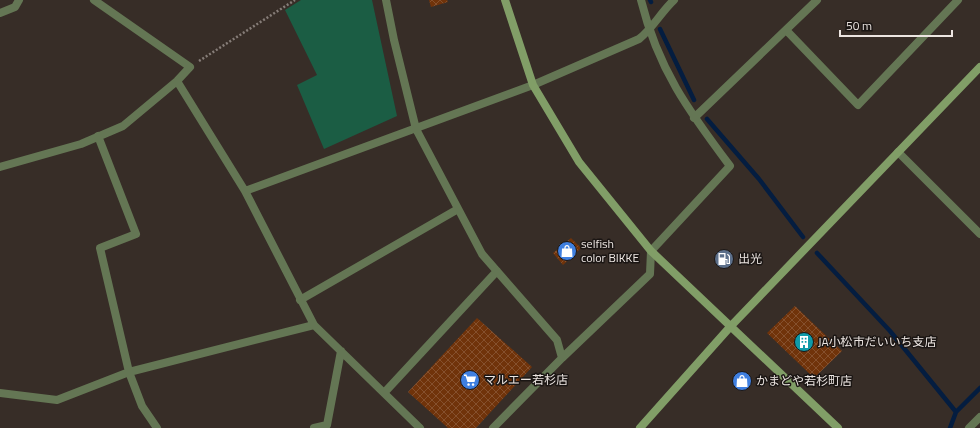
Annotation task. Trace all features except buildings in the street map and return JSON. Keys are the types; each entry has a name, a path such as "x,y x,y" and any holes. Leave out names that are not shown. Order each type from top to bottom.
{"street":[{"path":"0,12 15,7 18,0"},
{"path":"0,167 81,144 123,126 177,81 190,67 94,0"},
{"path":"386,0 394,40 416,129 482,254 557,340 562,358"},
{"path":"505,0 533,86 579,162 651,250 730,327 838,428"},
{"path":"493,428 562,358 650,274 651,250 730,166 694,118 661,60 649,31 641,0"},
{"path":"245,191 533,86 639,39 649,31 664,10 674,0"},
{"path":"694,118 787,31 817,0"},
{"path":"787,31 858,105 958,0"},
{"path":"640,428 730,327 980,67"},
{"path":"177,81 245,191 300,300 314,324 420,428"},
{"path":"98,136 136,234 100,248 129,372 142,406 157,428"},
{"path":"898,152 980,234"},
{"path":"300,300 458,210"},
{"path":"384,393 497,271"},
{"path":"0,393 57,400 129,372 314,324"},
{"path":"314,428 327,427 341,351"},
{"path":"969,428 980,417"}],"path":[{"path":"190,67 295,0"}],"green space":[{"path":"301,0 372,0 397,116 324,149 297,85 317,75 285,10"}],"waterway":[{"path":"660,29 694,100"},
{"path":"707,119 759,179 803,237"},
{"path":"817,253 890,331 956,412"},
{"path":"950,428 956,412 980,388"}],"place":[{"name":"selfish color BIKKE","path":"567,251"},
{"name":"出光","path":"724,259"},
{"name":"JA小松市だいいち支店","path":"804,342"},
{"name":"マルエー若杉店","path":"470,380"},
{"name":"かまどや若杉町店","path":"742,381"}]}
